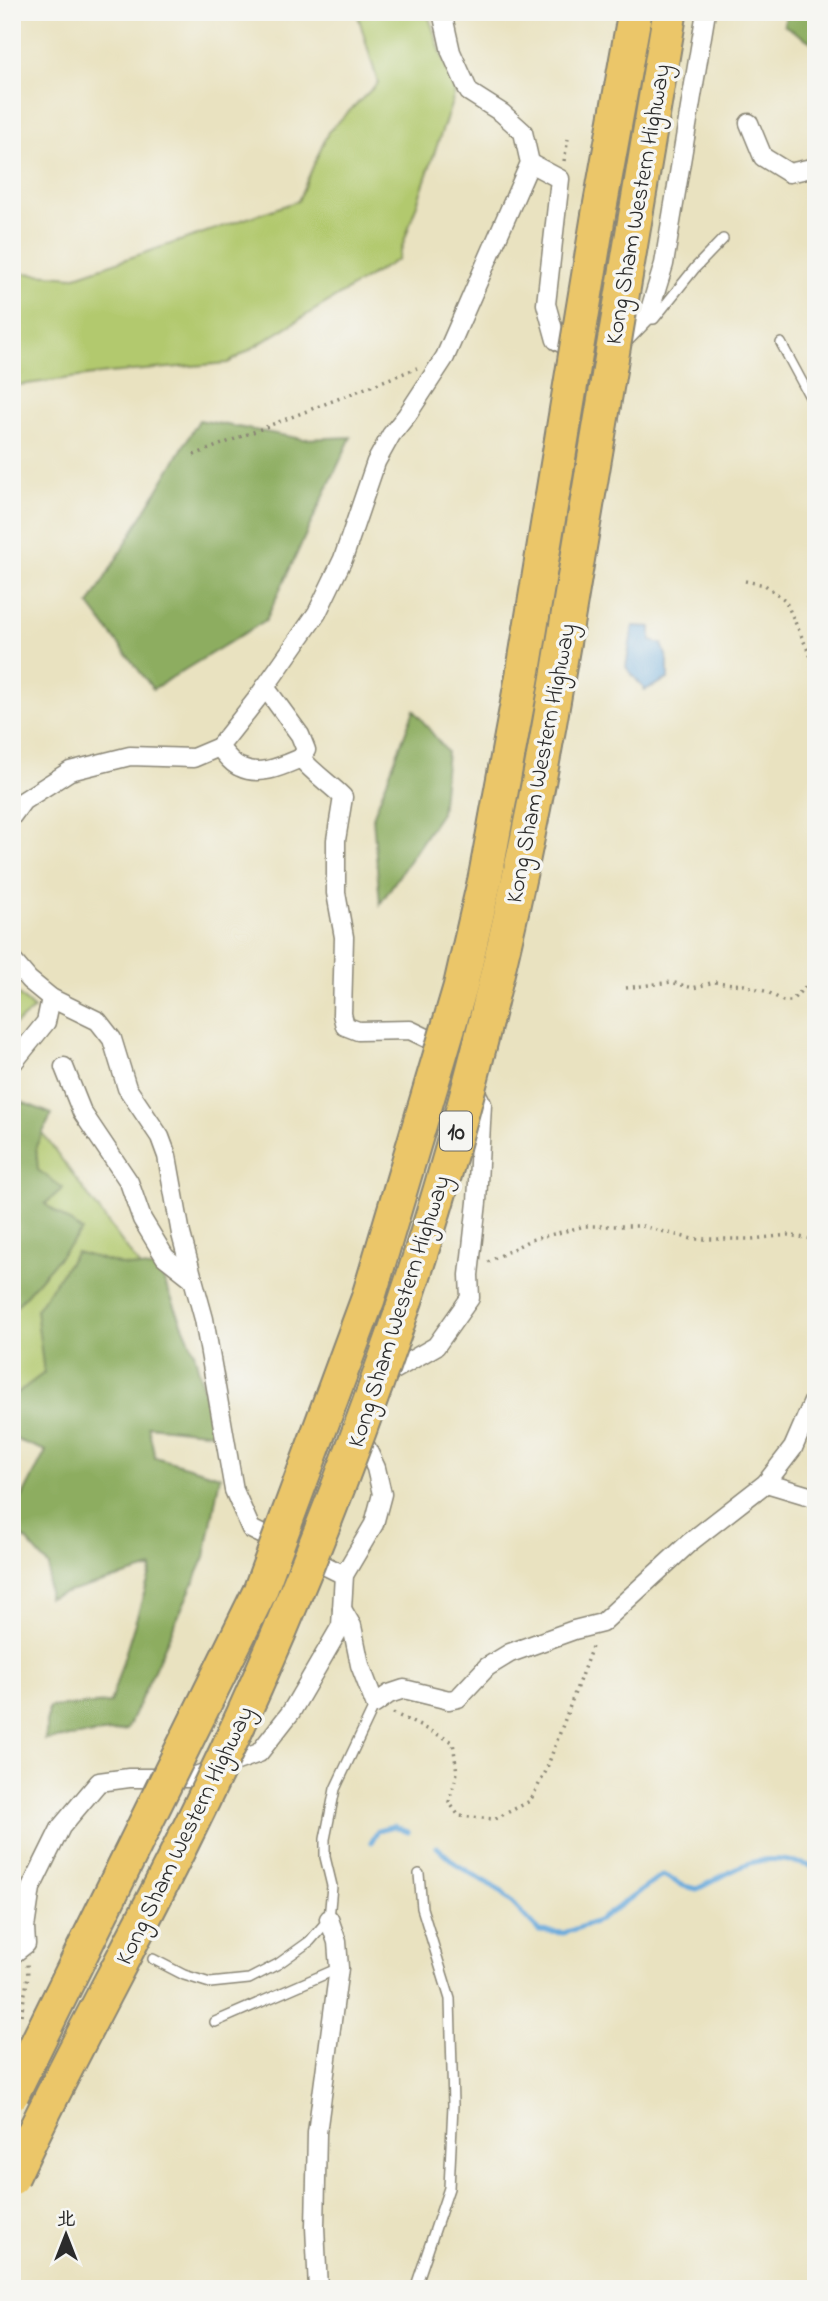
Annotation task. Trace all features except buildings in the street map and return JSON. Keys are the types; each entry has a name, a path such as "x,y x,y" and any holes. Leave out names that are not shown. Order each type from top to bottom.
{"highway":[{"name":"Kong Sham Western Highway","path":"12,2094 260,1591 368,1299 460,988 485,879 524,668 599,212 635,12"},
{"name":"Kong Sham Western Highway","path":"12,2178 184,1839 240,1723 288,1614 344,1474 396,1329 444,1175 493,994 524,853 557,678 670,12"}],"street":[{"path":"12,816 23,801 70,771 131,756 193,758 219,747 317,613 344,559 376,463 391,435 445,357 530,163 523,132 502,113 469,93 451,52 442,12"},
{"path":"530,163 560,179 546,304 556,340 577,353 614,349 649,313 671,229 706,12"},
{"path":"749,123 763,157 789,173 816,167"},
{"path":"219,747 238,767 255,772 277,769 301,758 306,750 300,735 265,687"},
{"path":"19,1950 31,1888 61,1827 99,1782 129,1778 190,1778 259,1753 291,1712 341,1626 344,1575 374,1524 382,1494 376,1468 354,1423 356,1405 384,1375 436,1346 470,1298 482,1104 463,1066 435,1042 410,1030 358,1031 345,1026 342,1014 344,937 336,893 336,840 343,797 312,772 301,758"},
{"path":"12,960 29,980 51,998 98,1021 112,1039 127,1088 160,1137 167,1156 181,1234 204,1319 234,1490 251,1529 344,1575"},
{"path":"12,1064 46,1022 51,998"},
{"path":"64,1067 82,1112 129,1182 142,1219 165,1256 193,1279"},
{"path":"342,1609 352,1626 360,1665 375,1704 389,1694 404,1689 449,1700 458,1698 487,1667 510,1653 573,1630 602,1623 689,1544 766,1483 793,1448 816,1395"},
{"path":"766,1483 816,1499"},
{"path":"318,2289 315,2227 317,2133 339,1968 337,1941 329,1919"}],"lane":[{"path":"644,318 654,318 723,239"},
{"path":"781,343 810,397 816,401"},
{"path":"153,1959 184,1975 210,1983 249,1979 278,1964 310,1941 329,1919 332,1886 325,1857 325,1839 335,1789 375,1704"},
{"path":"415,2289 449,2188 453,2105 450,1999 422,1908 419,1874"},
{"path":"215,2022 339,1968"}],"path":[{"path":"194,455 445,357"},
{"path":"744,581 765,585 785,600 816,668"},
{"path":"626,988 671,982 692,988 714,982 744,985 768,992 783,1001 791,1000 816,980"},
{"path":"470,1268 495,1259 530,1240 586,1226 642,1226 692,1239 788,1236 816,1240"},
{"path":"375,1704 453,1742 457,1773 449,1802 459,1816 495,1819 530,1801 545,1773 602,1623"},
{"path":"19,1950 28,1976 20,2018"}],"green space":[{"path":"357,12 427,12 455,93 398,259 228,363 108,373 12,386 12,272 73,277 298,201 328,132 378,83"},
{"path":"787,12 816,12 816,45 784,25"},
{"path":"199,420 303,439 351,437 266,620 153,689 89,605"},
{"path":"414,710 447,752 441,813 380,904 373,817"},
{"path":"12,989 34,1009 12,1027"},
{"path":"19,1101 52,1114 36,1146 38,1170 63,1188 45,1204 82,1231 13,1310 12,1104"},
{"path":"38,1127 149,1279 12,1432 12,1135"},
{"path":"76,1252 122,1265 159,1269 194,1351 214,1433 148,1426 155,1457 220,1476 205,1557 127,1730 45,1740 49,1707 110,1703 152,1568 48,1598 49,1566 12,1524 12,1517 46,1451 12,1438 12,1397 44,1373 36,1310"}],"water":[{"path":"633,626 651,627 651,641 662,644 668,661 668,679 645,690 626,667"}],"waterway":[{"path":"371,1842 378,1830 394,1826 408,1832"},
{"path":"437,1847 457,1865 501,1891 539,1931 564,1933 600,1920 663,1875 684,1886 697,1889 753,1862 780,1860 816,1868"}]}
